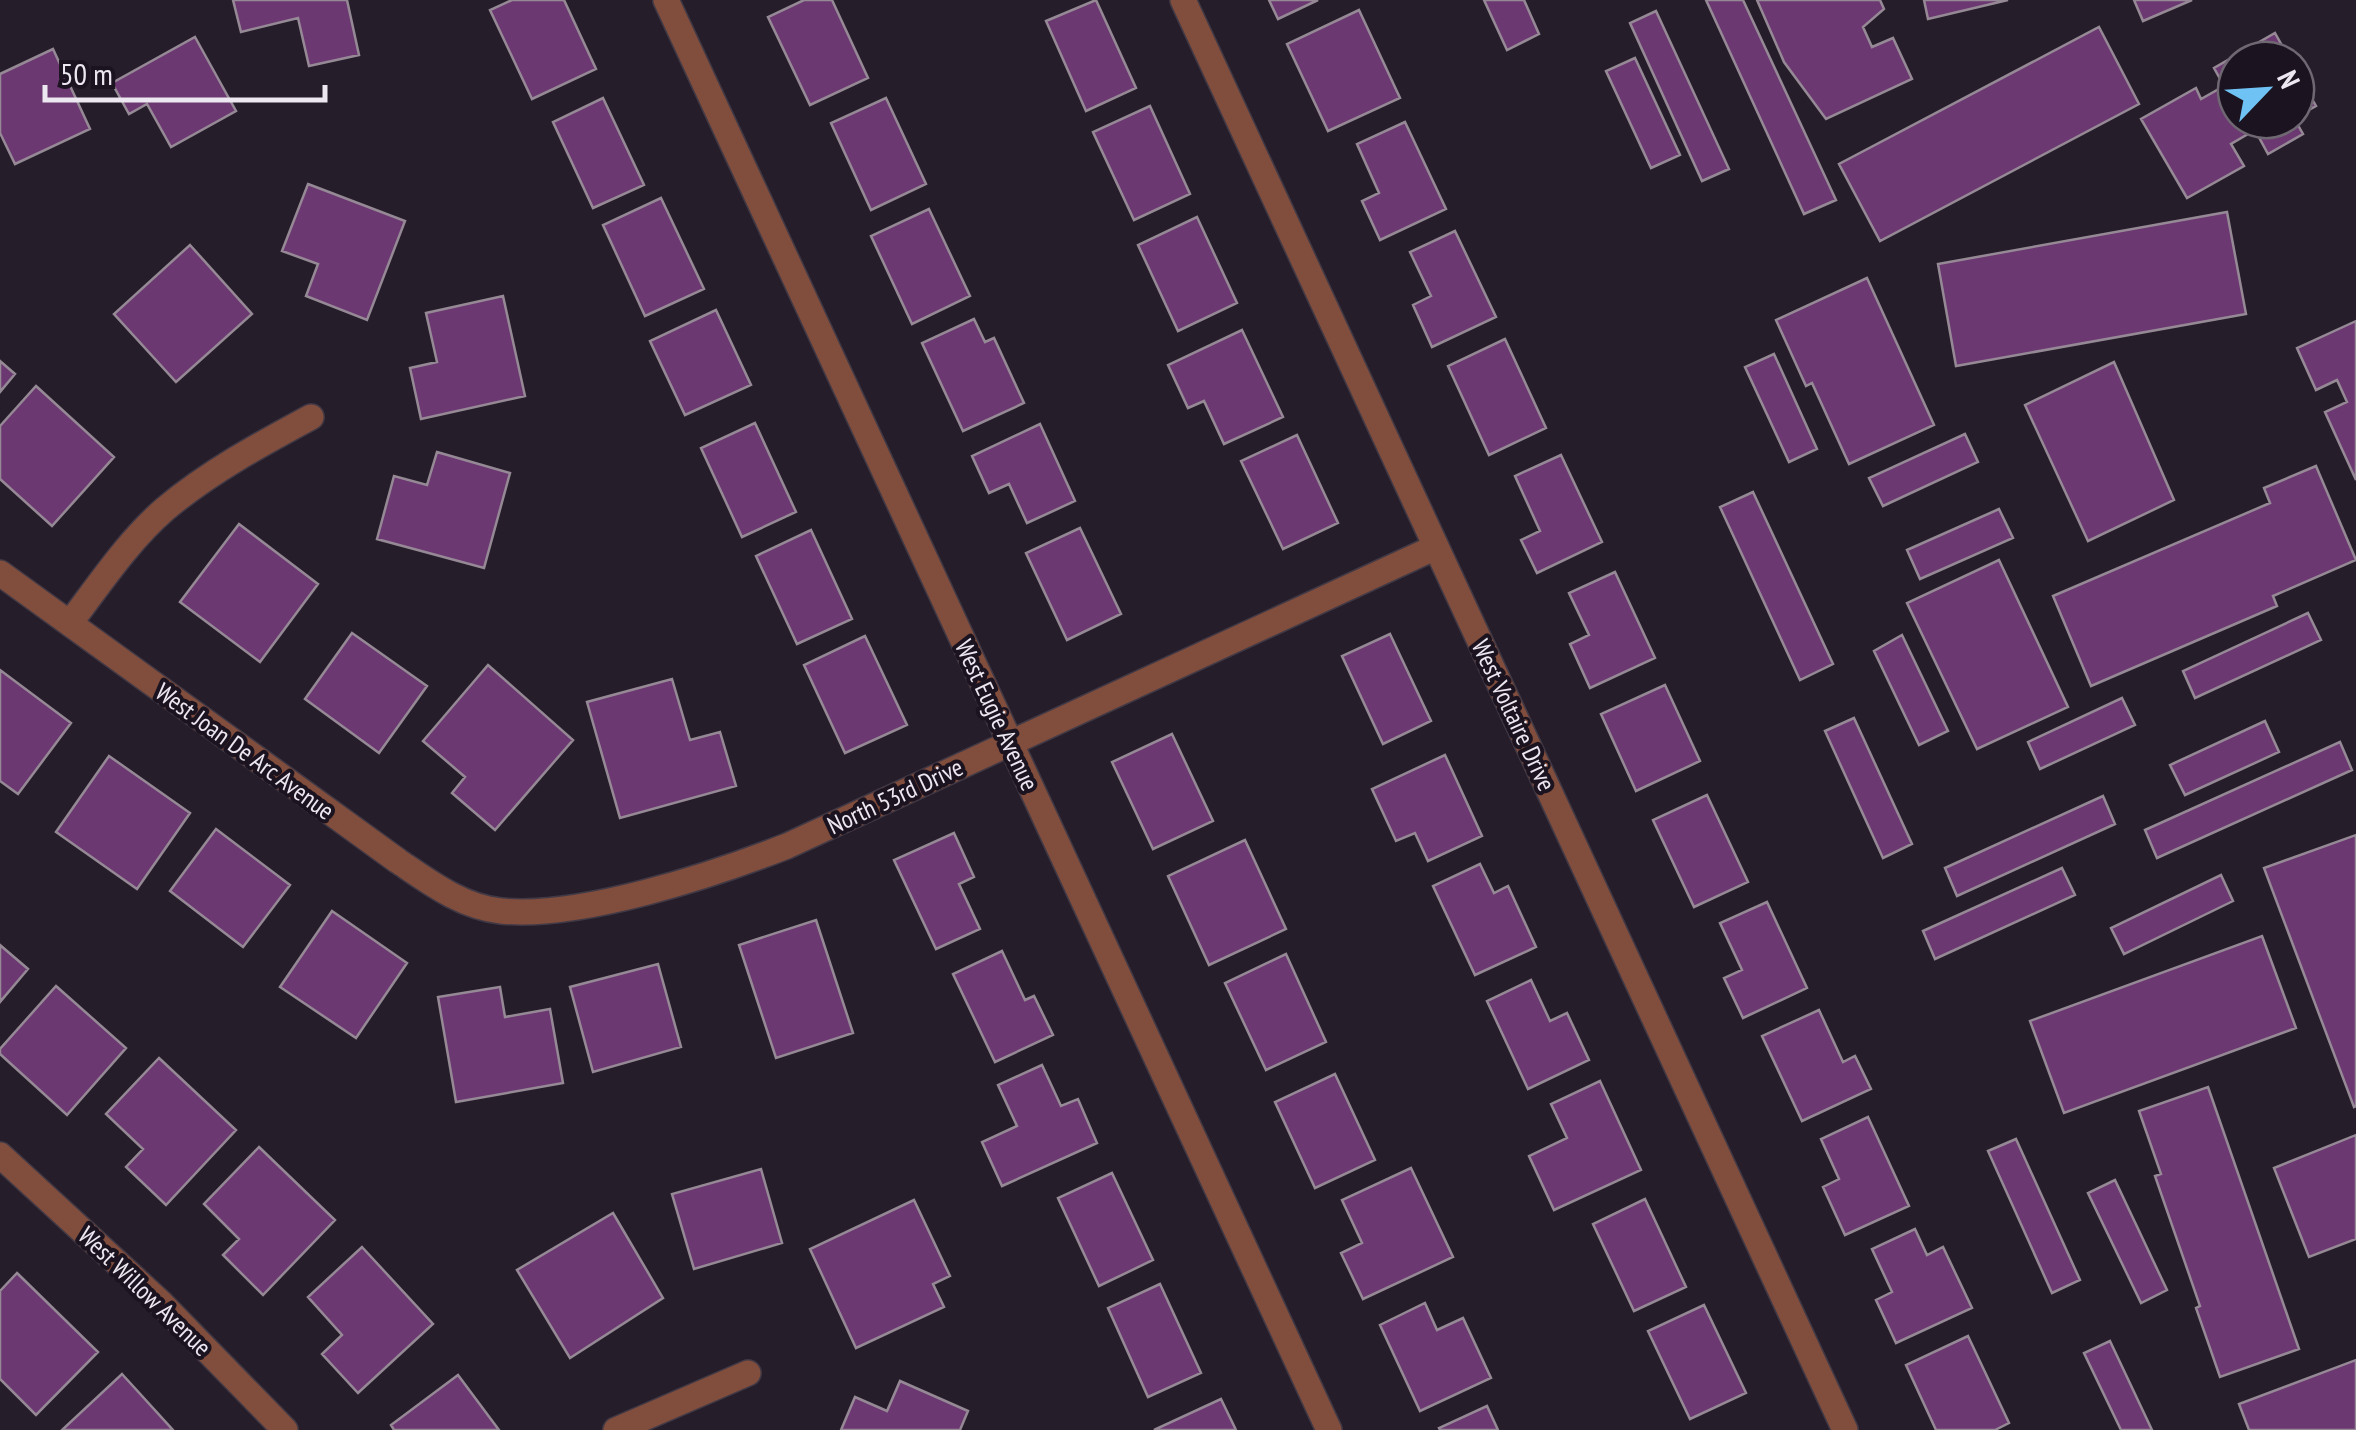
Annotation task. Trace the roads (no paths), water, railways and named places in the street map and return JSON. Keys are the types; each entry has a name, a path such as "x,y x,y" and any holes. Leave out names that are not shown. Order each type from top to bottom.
{"street":[{"name":"West Eugie Avenue","path":"666,0 1329,1430"},
{"name":"West Voltaire Drive","path":"1182,0 1845,1430"},
{"path":"70,624 111,568 165,510 247,452 312,417"},
{"name":"North 53rd Drive","path":"499,911 595,903 730,868 787,846 1436,547"},
{"name":"West Joan De Arc Avenue","path":"0,573 398,861 451,896 499,911"},
{"name":"West Willow Avenue","path":"0,1156 161,1303 285,1430"},
{"path":"616,1430 748,1373"}]}
